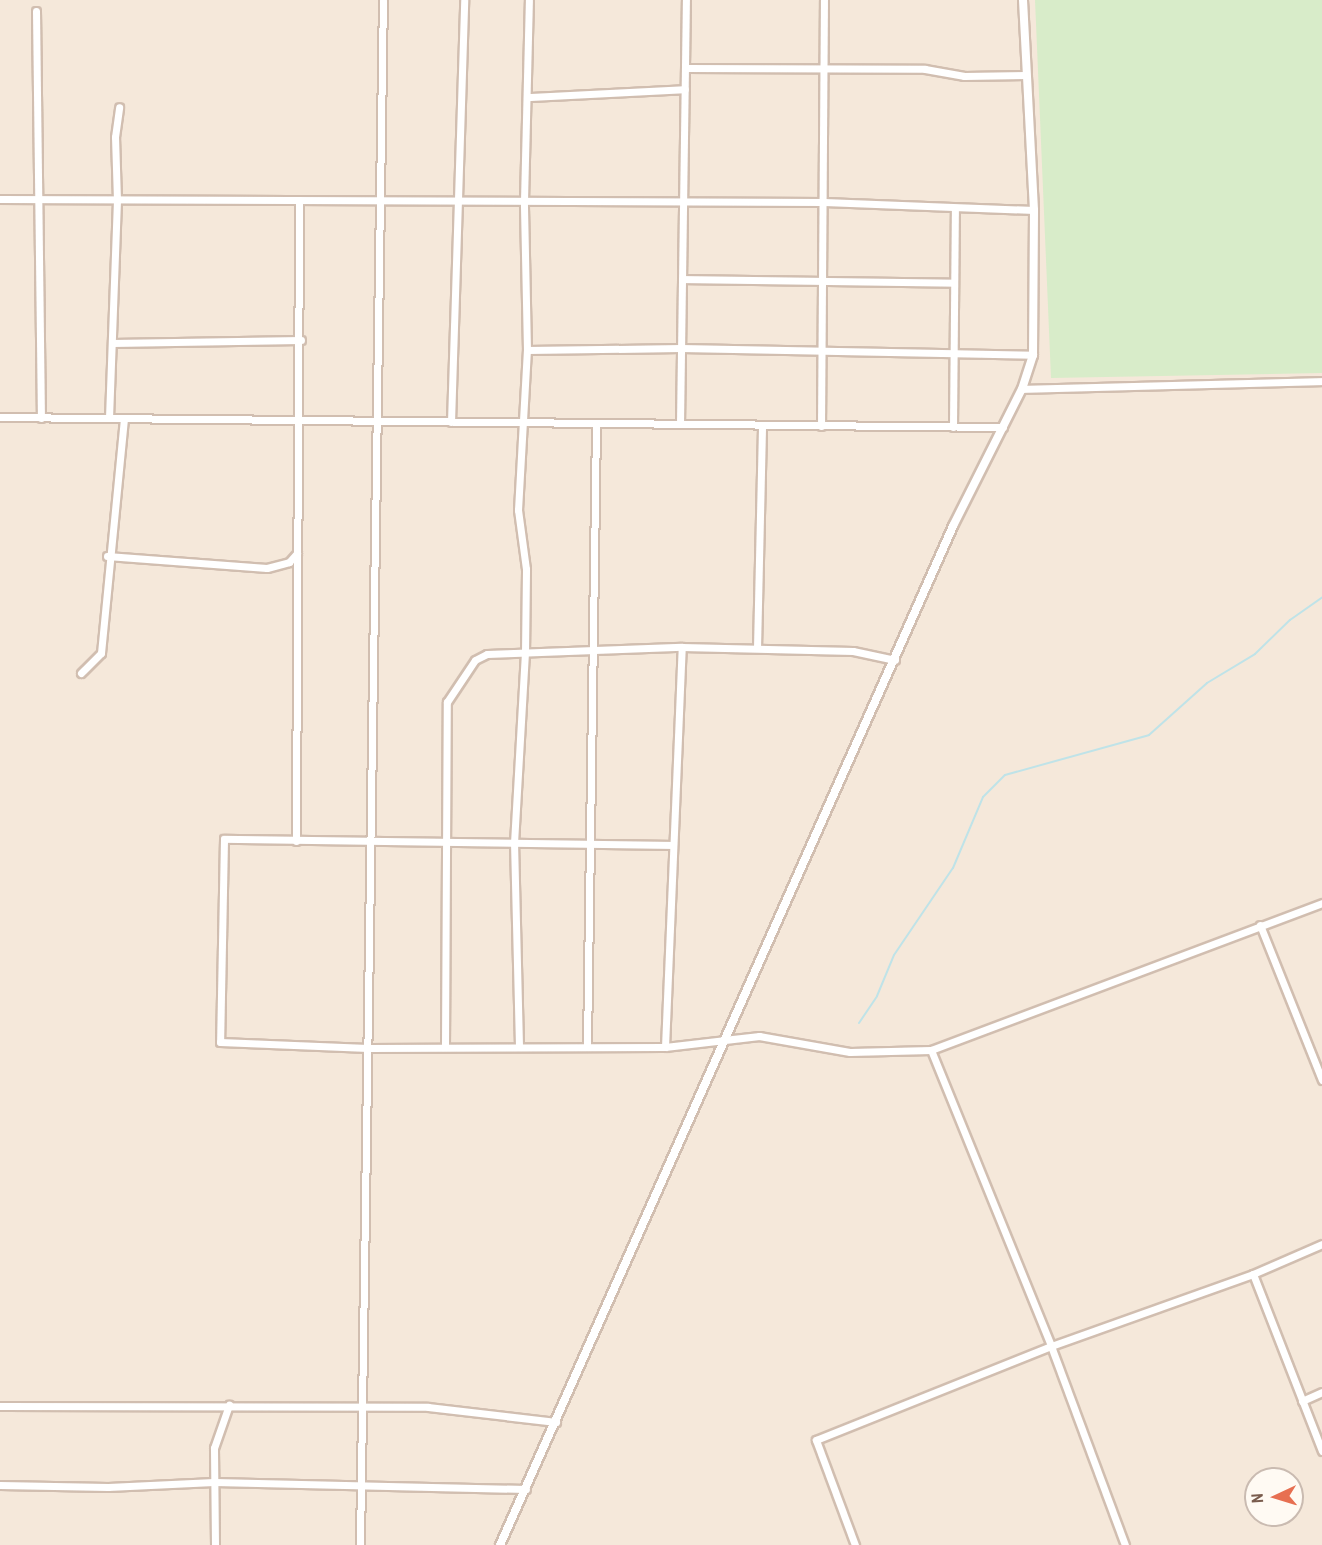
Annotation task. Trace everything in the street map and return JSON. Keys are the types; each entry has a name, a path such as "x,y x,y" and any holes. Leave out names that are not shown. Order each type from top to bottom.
{"street":[{"path":"360,1545 360,1407 368,1048 383,0"},
{"path":"451,422 455,201 464,0"},
{"path":"519,1046 514,843 525,652 526,569 518,510 527,350 524,201 529,97 529,0"},
{"path":"680,424 686,0"},
{"path":"822,426 824,0"},
{"path":"500,1545 953,526 1022,389 1032,355 1034,210 1023,0"},
{"path":"36,11 40,417"},
{"path":"685,68 823,69 1026,75"},
{"path":"529,97 685,89"},
{"path":"109,418 117,200 115,137 119,107"},
{"path":"0,199 824,202 1034,210"},
{"path":"296,841 297,553 301,340 298,200"},
{"path":"952,427 955,208"},
{"path":"682,279 822,279 954,283"},
{"path":"112,343 301,340"},
{"path":"527,350 681,348 1032,355"},
{"path":"1022,389 1322,381"},
{"path":"0,417 1004,427"},
{"path":"81,673 100,653 109,590 107,556 124,418"},
{"path":"587,1046 596,423"},
{"path":"757,648 762,425"},
{"path":"107,556 267,568 289,562 297,553"},
{"path":"445,1046 447,702 475,660 487,654 682,647 853,651 895,660"},
{"path":"665,1047 682,647"},
{"path":"672,845 591,842 224,839 220,1042 368,1048 665,1047 725,1042 759,1036 850,1052 931,1050 1322,903"},
{"path":"1260,926 1322,1080"},
{"path":"931,1050 1051,1346 1125,1545"},
{"path":"855,1545 816,1440 1051,1346 1253,1274 1322,1244"},
{"path":"1253,1274 1322,1451"},
{"path":"1302,1401 1322,1392"},
{"path":"215,1545 214,1448 229,1405"},
{"path":"0,1406 428,1407 556,1422"},
{"path":"0,1485 108,1487 214,1482 526,1489"}],"shaded area":[{"path":"0,0 1322,0 1322,1545 0,1545"}],"green space":[{"path":"1035,0 1322,0 1322,373 1051,378"}],"waterway":[{"path":"859,1023 877,996 894,955 953,868 983,797 1005,775 1149,735 1207,683 1255,654 1290,620 1322,598"}]}
